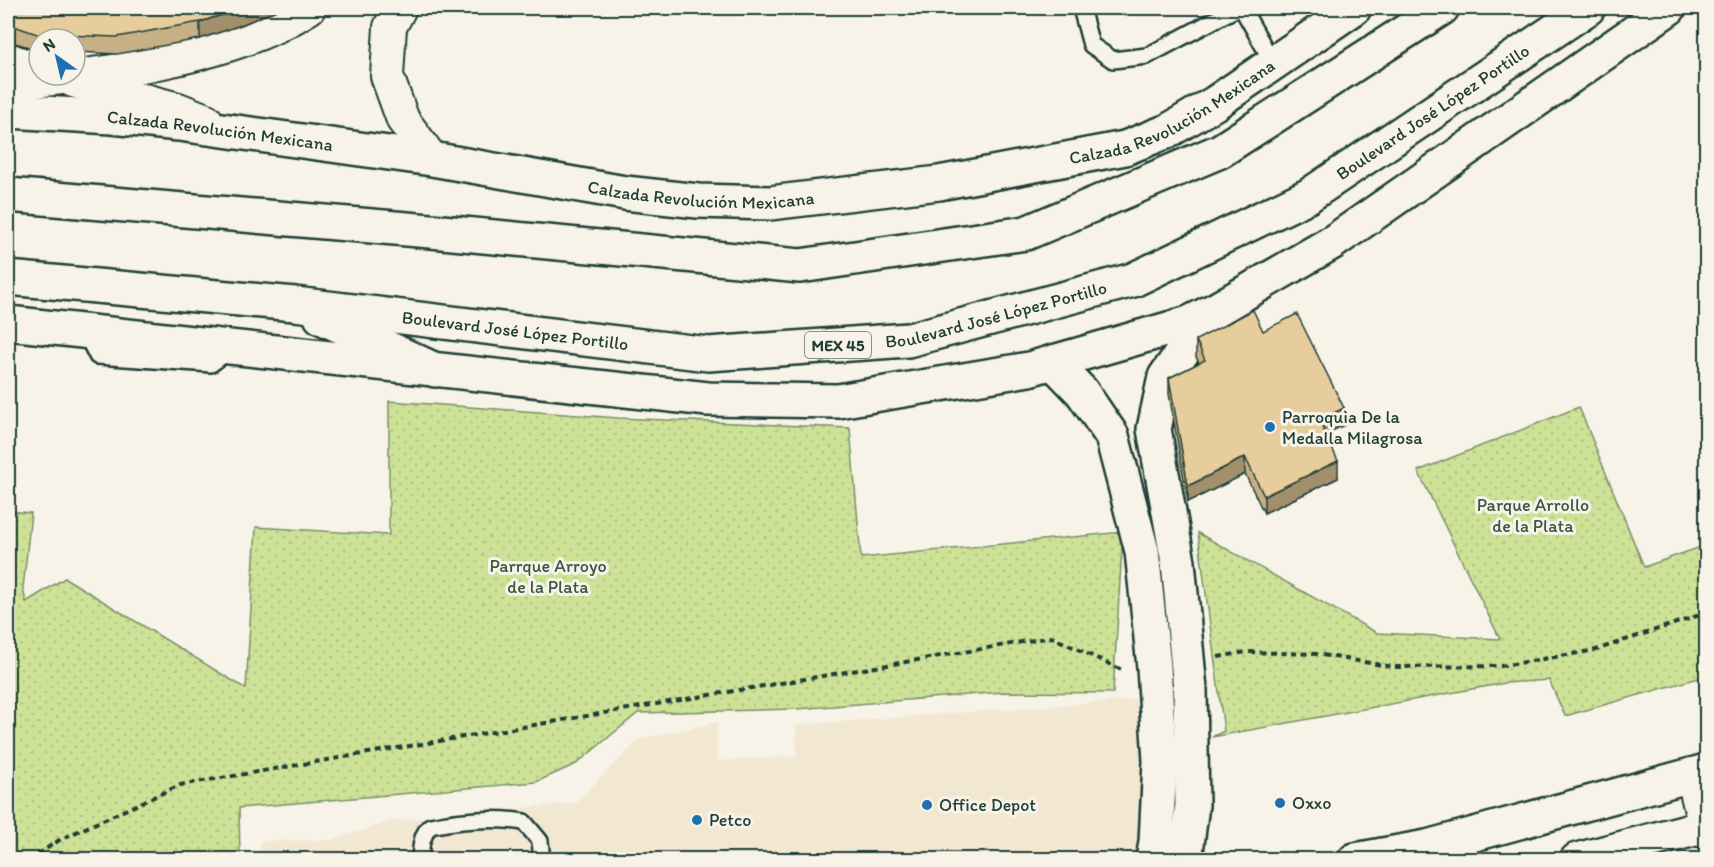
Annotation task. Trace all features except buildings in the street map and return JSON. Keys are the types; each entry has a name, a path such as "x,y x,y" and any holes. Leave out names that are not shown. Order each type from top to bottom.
{"street":[{"path":"87,70 176,59 236,42 291,20 309,8"},
{"path":"400,8 390,27 387,76 403,120 432,159"},
{"name":"Calzada Revolución Mexicana","path":"8,111 112,117 239,131 432,159 625,193 698,201 770,203 939,183 1125,148 1168,131 1215,103 1354,8"},
{"path":"1408,31 1434,8"},
{"path":"8,195 442,232 800,266 1026,233 1220,152 1442,8"},
{"name":"Boulevard José López Portillo","path":"8,278 295,304 708,354 908,340 1133,280 1308,196 1588,8"},
{"path":"8,323 708,399 838,401 1029,369 1189,323 1218,309 1333,242 1669,8"},
{"path":"8,58 27,65"},
{"path":"8,84 27,80"},
{"path":"87,84 178,110 239,131"},
{"path":"295,304 435,370"},
{"path":"1185,860 1192,805 1189,676 1178,562 1154,429 1165,377 1191,340 1218,309"},
{"path":"1053,362 1082,392 1112,436 1142,551 1160,761 1153,860"},
{"path":"1154,680 1189,676"},
{"path":"1355,860 1427,847 1699,772 1706,828 1577,860"}],"lane":[{"path":"1081,8 1091,45 1113,60 1147,56 1239,8 1274,63"},
{"path":"420,860 421,842 424,832 430,826 479,819 497,819 524,822 540,841 542,860"}],"path":[{"path":"1189,676 1246,652 1317,654 1394,667 1501,666 1596,650 1707,613"},
{"path":"29,860 61,839 180,786 1052,637 1126,672 1154,680"}],"shaded area":[{"path":"1156,698 1142,859 260,860 260,841 332,840 392,821 575,803 640,739 717,722 717,761 797,756 796,725"}],"green space":[{"name":"Parrque Arroyo de la Plata","path":"389,401 618,418 850,428 861,558 1123,532 1113,693 1003,692 797,709 638,713 576,764 536,782 239,808 240,859 8,859 8,511 31,513 23,589 26,602 65,578 246,689 256,527 389,535"},
{"name":"Parque Arrollo de la Plata","path":"1579,407 1644,567 1706,545 1706,676 1565,716 1549,680 1505,683 1212,737 1224,731 1198,533 1377,633 1500,639 1418,471"}],"place":[{"name":"Parroquia De la Medalla Milagrosa","path":"1270,427"},
{"name":"Oxxo","path":"1280,803"},
{"name":"Office Depot","path":"927,805"},
{"name":"Petco","path":"697,820"}]}
